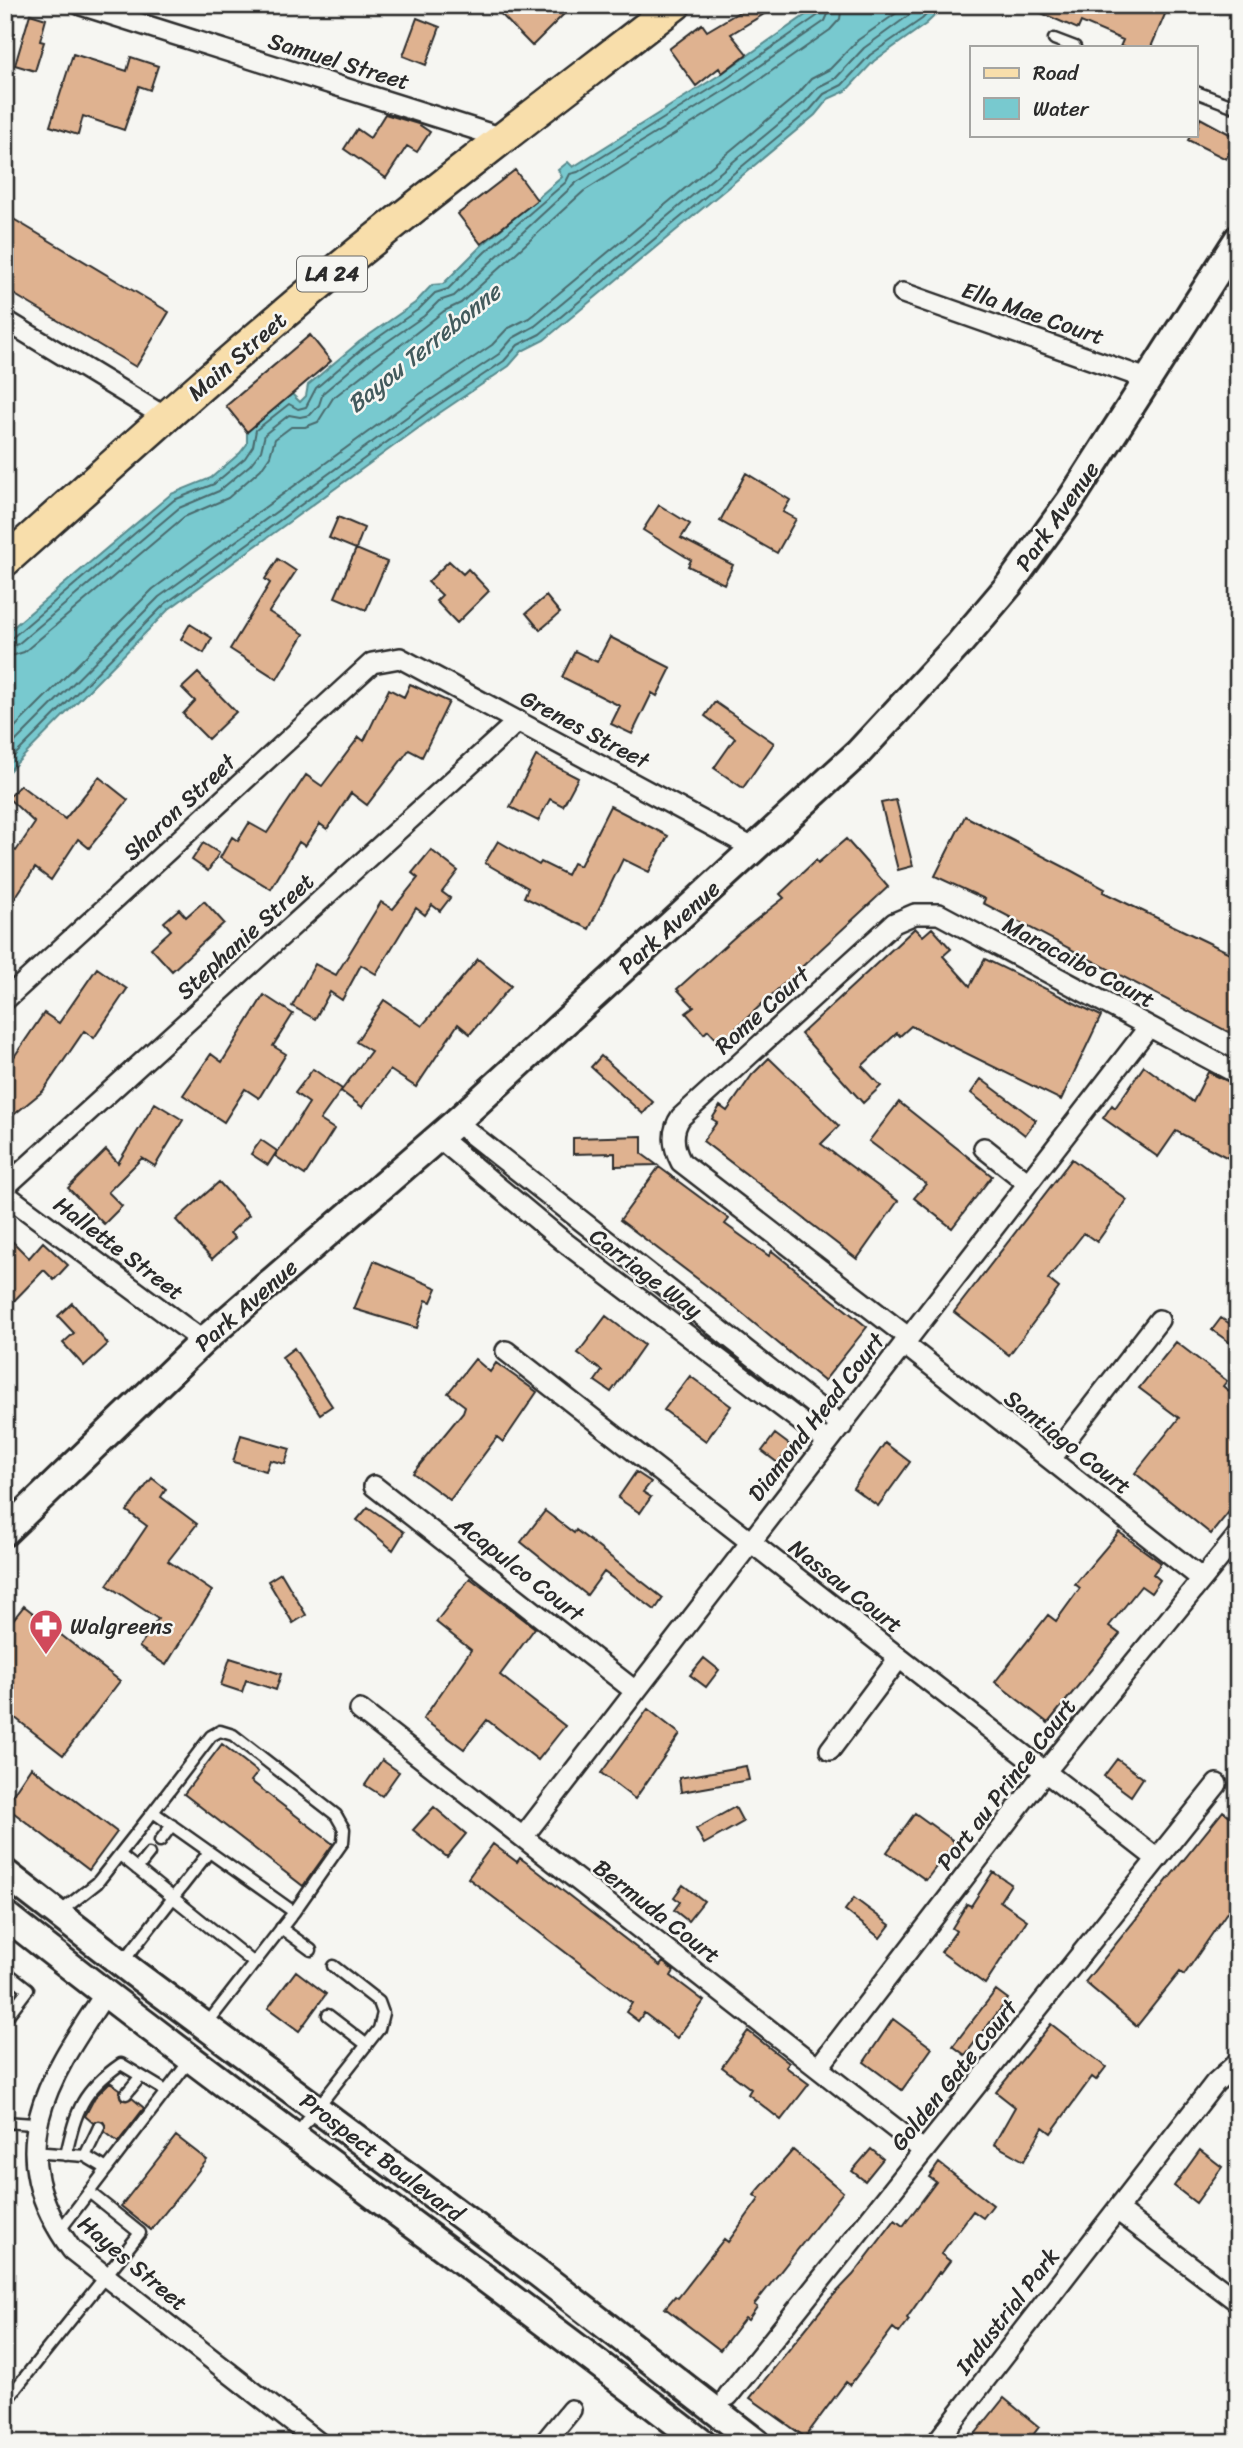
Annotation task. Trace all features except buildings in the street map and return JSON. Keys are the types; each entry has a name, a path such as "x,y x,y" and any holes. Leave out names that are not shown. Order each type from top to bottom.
{"main road":[{"name":"Main Street","path":"5,561 165,417 335,271 675,5"},
{"name":"Park Avenue","path":"5,1532 203,1341 447,1130 858,752 1009,585 1070,500 1238,239"},
{"name":"Prospect Boulevard","path":"5,1873 122,1964 538,2273 757,2443"},
{"name":"Prospect Boulevard","path":"6,1917 105,1994 517,2299 702,2443"}],"street":[{"name":"Samuel Street","path":"81,5 503,138"},
{"name":"Ella Mae Court","path":"903,293 1147,379"},
{"path":"5,320 165,417"},
{"name":"Grenes Street","path":"391,658 400,658 755,849"},
{"name":"Sharon Street","path":"5,1000 372,663 391,658"},
{"name":"Stephanie Street","path":"5,1187 518,721"},
{"name":"Maracaibo Court","path":"894,923 915,914 939,914 1238,1074"},
{"name":"Rome Court","path":"674,1138 675,1125 681,1117 894,923"},
{"name":"Diamond Head Court","path":"523,1837 1148,1028"},
{"name":"Carriage Way","path":"447,1130 656,1277 842,1426"},
{"name":"Carriage Way","path":"447,1130 563,1241 828,1442"},
{"name":"Santiago Court","path":"674,1138 681,1162 1202,1578"},
{"path":"984,1147 1028,1183"},
{"name":"Hallette Street","path":"5,1194 203,1341"},
{"path":"1051,1459 1159,1320"},
{"name":"Nassau Court","path":"506,1351 1157,1860"},
{"name":"Acapulco Court","path":"374,1486 635,1691"},
{"name":"Port au Prince Court","path":"818,2068 1045,1772 1238,1535"},
{"path":"830,1750 899,1658"},
{"name":"Bermuda Court","path":"360,1710 924,2151"},
{"name":"Golden Gate Court","path":"728,2396 1217,1784"},
{"name":"Hayes Street","path":"105,1994 53,2071 33,2124 32,2169 39,2199 72,2250 319,2443"},
{"name":"Industrial Park","path":"936,2443 1215,2083 1238,2062"},
{"path":"1117,2210 1238,2302"},
{"path":"544,2443 571,2410"}],"lane":[{"path":"1054,39 1072,46"},
{"path":"1198,93 1238,108"},
{"path":"639,1299 656,1277"},
{"path":"58,1914 97,1883 211,1736 220,1731 233,1735 336,1815 344,1829 343,1842 294,1912 206,2026"},
{"path":"153,1812 294,1912"},
{"path":"160,1841 172,1825"},
{"path":"122,1964 209,1852"},
{"path":"137,1869 149,1854"},
{"path":"120,1855 254,1963"},
{"path":"281,1928 311,1950"},
{"path":"296,2135 379,2029 383,2013 379,2001 333,1966"},
{"path":"5,1971 27,1989 5,2019"},
{"path":"328,2015 367,2045"},
{"path":"58,2232 192,2058"},
{"path":"66,2155 76,2111 100,2079 121,2064 166,2091"},
{"path":"126,2094 141,2076"},
{"path":"5,2122 33,2124"},
{"path":"85,2156 99,2127"},
{"path":"32,2152 85,2156 107,2169"},
{"path":"5,2402 140,2233 89,2192"}],"water":[{"name":"Bayou Terrebonne","path":"820,5 946,5 926,24 874,61 846,91 828,99 815,115 544,340 522,351 509,366 435,416 169,609 5,775 5,634 171,494 211,478 247,444 247,428 291,393 300,402 306,396 308,385 359,342 415,303 432,285 443,284 480,247 562,177 558,170 568,162 573,167 721,74"}],"place":[{"name":"Walgreens","path":"46,1656"}]}
